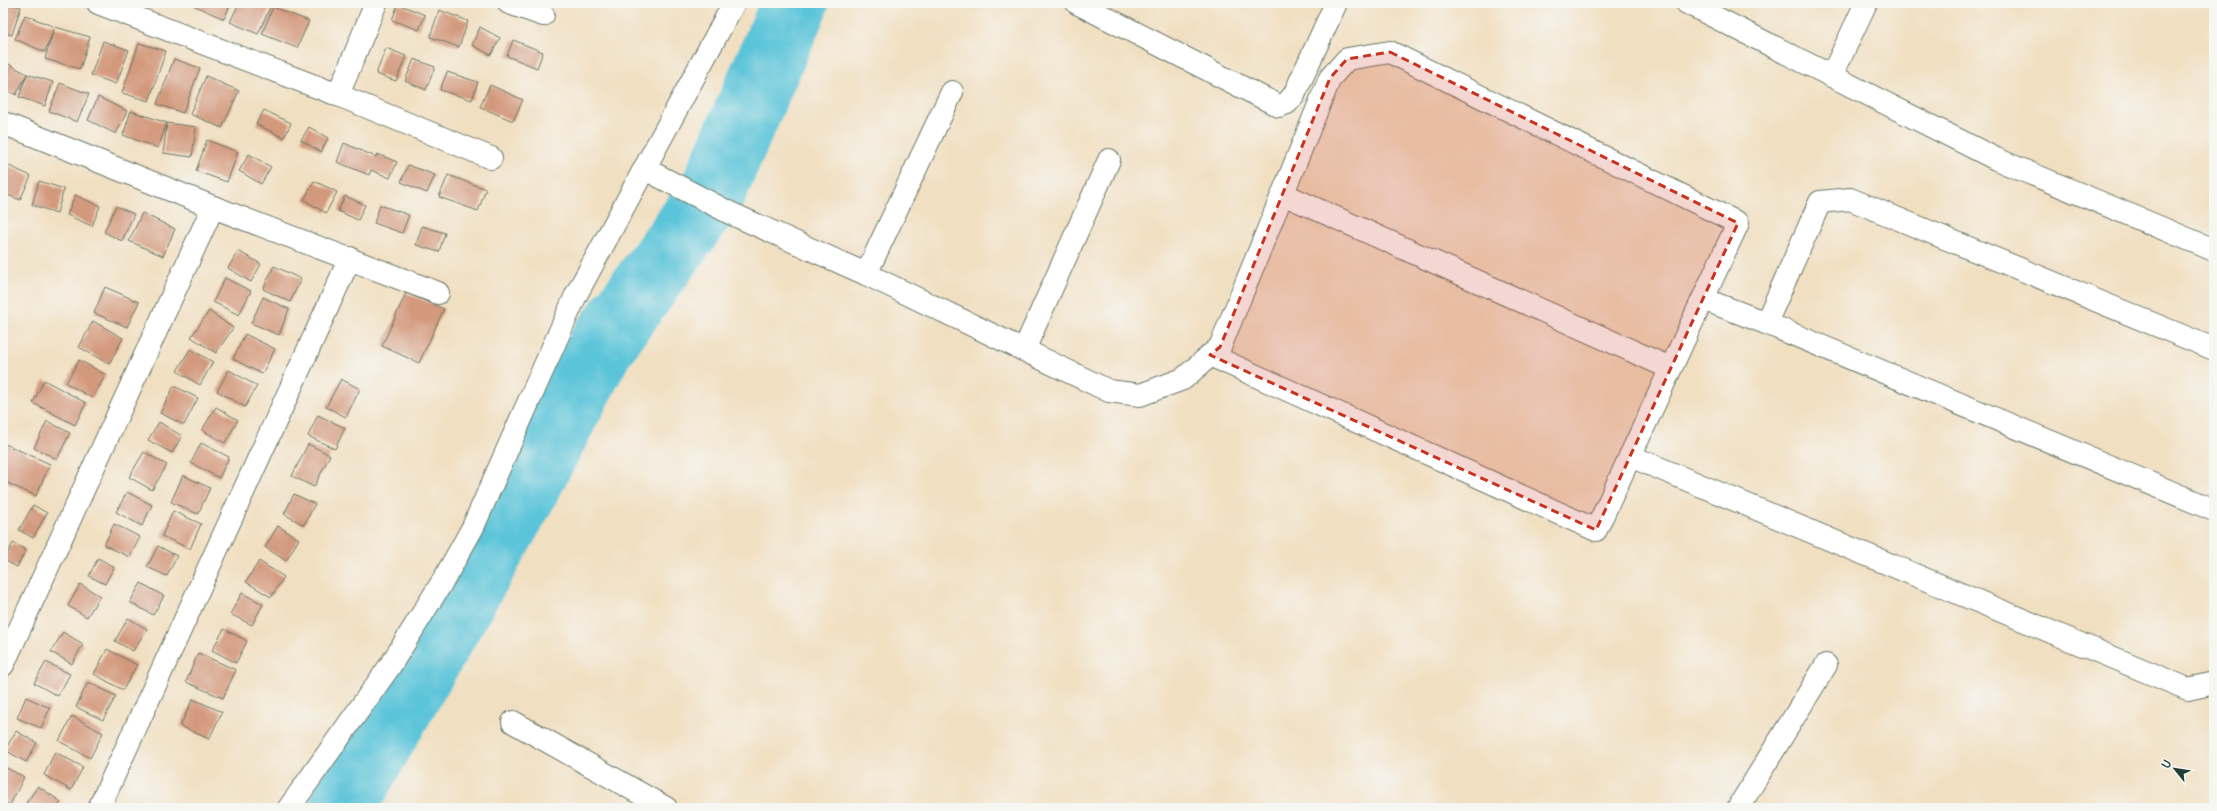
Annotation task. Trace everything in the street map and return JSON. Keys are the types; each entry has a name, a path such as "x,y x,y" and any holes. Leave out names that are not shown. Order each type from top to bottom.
{"street":[{"path":"98,3 338,95 491,158"},
{"path":"338,95 376,3"},
{"path":"509,3 543,15"},
{"path":"288,808 390,666 448,572 472,527 576,296 734,3"},
{"path":"1078,3 1279,106 1288,103 1294,95 1336,3"},
{"path":"1687,3 1832,75 1924,124 1996,158 2214,250"},
{"path":"1832,75 1866,3"},
{"path":"645,169 730,213 866,274 1109,391 1140,395 1183,379 1210,355 1220,347 1330,78 1348,59 1390,52 1738,223 1596,530 1210,355"},
{"path":"866,274 952,92"},
{"path":"3,123 213,207 350,258 438,293"},
{"path":"1024,350 1109,160"},
{"path":"1283,194 1670,368"},
{"path":"1766,323 1820,202 1850,199 2214,349"},
{"path":"3,665 213,207"},
{"path":"99,808 350,258"},
{"path":"1703,299 1766,323 2214,510"},
{"path":"1630,456 2188,689 2214,683"},
{"path":"1738,808 1826,665"},
{"path":"513,722 666,808"}],"highlighted area":[{"path":"1390,52 1738,223 1596,530 1210,355 1220,347 1330,78 1347,59"}],"building":[{"path":"3,3 21,7 12,35 3,32"},
{"path":"194,3 231,3 224,19 193,5"},
{"path":"239,3 272,3 258,34 230,22"},
{"path":"398,4 425,15 419,30 392,20"},
{"path":"273,7 309,21 297,48 262,34"},
{"path":"439,10 468,21 459,47 430,37"},
{"path":"25,15 55,27 90,37 80,69 45,59 54,29 45,52 15,39"},
{"path":"480,27 500,38 491,55 472,45"},
{"path":"513,40 543,52 537,68 507,56"},
{"path":"103,41 129,50 116,84 91,75"},
{"path":"139,43 166,51 149,101 122,93"},
{"path":"386,48 406,56 396,81 376,74"},
{"path":"174,59 200,68 183,113 157,104"},
{"path":"414,59 435,67 426,90 405,81"},
{"path":"3,61 27,74 16,95 3,88"},
{"path":"447,72 478,82 472,100 440,90"},
{"path":"27,74 53,82 45,106 19,97"},
{"path":"206,76 239,91 222,128 190,114"},
{"path":"60,83 89,94 77,122 49,111"},
{"path":"490,85 523,100 513,121 480,107"},
{"path":"98,97 127,111 116,134 88,120"},
{"path":"264,110 291,123 284,138 256,124"},
{"path":"131,111 167,123 158,148 123,135"},
{"path":"167,123 196,127 192,157 163,153"},
{"path":"309,127 328,138 321,152 301,140"},
{"path":"207,140 238,152 227,182 196,171"},
{"path":"344,143 376,157 377,154 397,162 390,178 371,170 369,175 337,162"},
{"path":"249,154 271,167 261,184 239,171"},
{"path":"3,163 31,176 20,200 3,193"},
{"path":"408,165 435,175 427,193 401,182"},
{"path":"448,175 486,189 478,211 439,197"},
{"path":"39,181 64,189 57,213 32,205"},
{"path":"314,181 337,192 326,213 304,200"},
{"path":"75,195 100,206 92,226 67,215"},
{"path":"345,196 365,205 358,220 338,211"},
{"path":"380,205 409,215 402,233 374,223"},
{"path":"116,206 134,214 122,241 104,232"},
{"path":"142,213 175,229 163,256 129,241"},
{"path":"422,226 445,233 439,252 416,245"},
{"path":"238,251 261,264 251,282 228,268"},
{"path":"274,266 301,279 290,302 263,289"},
{"path":"225,278 251,291 239,315 213,302"},
{"path":"105,287 139,302 127,327 94,313"},
{"path":"406,293 444,309 419,363 382,346"},
{"path":"263,297 289,309 279,335 251,323"},
{"path":"209,311 233,328 216,353 191,337"},
{"path":"93,321 123,338 109,364 79,347"},
{"path":"245,334 275,349 262,374 233,359"},
{"path":"190,349 213,362 200,385 177,371"},
{"path":"79,360 106,375 92,398 66,383"},
{"path":"229,370 257,386 245,407 217,391"},
{"path":"341,379 360,389 346,417 326,407"},
{"path":"44,380 86,403 75,425 33,403"},
{"path":"174,386 198,398 184,425 160,413"},
{"path":"216,407 238,420 225,443 202,430"},
{"path":"318,415 345,428 335,449 308,436"},
{"path":"47,421 70,433 57,459 34,448"},
{"path":"159,422 182,436 172,453 148,440"},
{"path":"201,443 229,457 219,478 191,463"},
{"path":"5,444 50,464 36,496 3,481 3,450"},
{"path":"308,444 330,455 314,487 292,476"},
{"path":"144,452 167,465 152,490 129,477"},
{"path":"183,475 210,488 198,514 171,502"},
{"path":"127,492 152,505 142,526 116,512"},
{"path":"294,494 315,504 304,525 284,514"},
{"path":"33,505 47,513 33,538 19,530"},
{"path":"173,511 201,524 190,549 162,536"},
{"path":"114,524 140,537 130,557 104,545"},
{"path":"278,526 299,539 286,561 265,547"},
{"path":"13,543 26,550 17,567 4,560"},
{"path":"158,546 177,556 167,576 147,567"},
{"path":"98,558 114,567 105,584 89,576"},
{"path":"259,561 284,577 271,597 246,582"},
{"path":"141,583 164,596 153,615 130,602"},
{"path":"80,584 100,596 87,617 68,606"},
{"path":"242,593 263,604 252,625 230,614"},
{"path":"128,618 147,629 133,651 115,641"},
{"path":"224,629 247,641 236,663 212,650"},
{"path":"63,632 83,644 72,664 51,652"},
{"path":"107,649 137,665 123,690 94,674"},
{"path":"198,653 236,670 223,698 186,682"},
{"path":"46,662 70,674 58,696 34,683"},
{"path":"88,682 116,696 103,720 76,707"},
{"path":"26,697 50,708 41,728 17,718"},
{"path":"193,699 222,712 209,739 180,726"},
{"path":"72,716 103,733 90,758 59,741"},
{"path":"16,731 37,743 26,762 5,750"},
{"path":"55,752 83,767 71,790 44,775"},
{"path":"3,766 24,777 10,805 3,801"},
{"path":"38,786 61,802 57,808 30,808 25,805"}],"waterway":[{"path":"342,808 517,505 601,346 711,195 795,3"}]}
